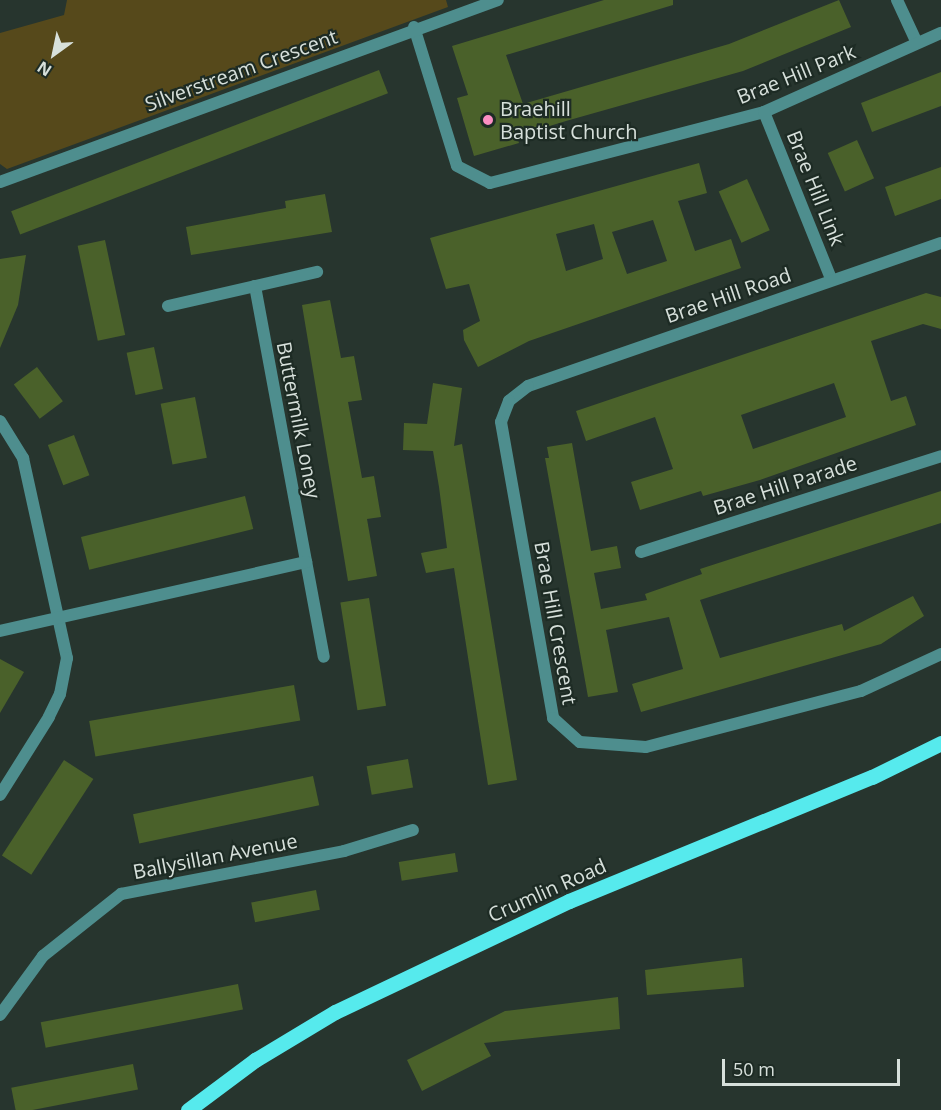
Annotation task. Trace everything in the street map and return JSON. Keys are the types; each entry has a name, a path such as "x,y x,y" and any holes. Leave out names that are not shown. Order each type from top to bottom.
{"main road":[{"name":"Crumlin Road","path":"188,1110 255,1060 335,1012 569,901 872,777 941,743"}],"street":[{"name":"Silverstream Crescent","path":"0,182 414,27 498,0"},
{"path":"897,0 917,43"},
{"name":"Brae Hill Park","path":"414,27 457,166 490,183 764,112 941,33"},
{"name":"Brae Hill Link","path":"764,112 831,279"},
{"name":"Brae Hill Road","path":"528,386 831,279 941,243"},
{"path":"168,306 317,272"},
{"name":"Buttermilk Loney","path":"255,286 324,657"},
{"name":"Brae Hill Crescent","path":"528,386 509,401 501,422 553,718 580,742 646,747 861,691 941,654"},
{"path":"0,421 23,458 67,658 60,694 0,795"},
{"name":"Brae Hill Parade","path":"641,552 941,456"},
{"path":"0,631 58,620 306,562"},
{"name":"Ballysillan Avenue","path":"0,1015 44,956 122,894 344,851 413,830"}],"shaded area":[{"path":"67,0 446,0 448,7 7,169 0,164 0,33 64,15"}],"building":[{"path":"604,0 673,0 673,5 506,55 523,104 729,44 839,0 851,27 743,71 517,136 519,143 474,156 457,98 468,95 452,46"},
{"path":"379,70 388,93 20,235 11,211"},
{"path":"941,72 941,106 872,132 861,103"},
{"path":"857,140 874,178 845,191 828,153"},
{"path":"699,163 707,193 678,201 695,251 731,239 741,268 529,341 478,367 464,340 463,330 480,321 469,284 446,289 430,238","holes":["653,220 667,261 627,274 612,232","594,224 603,259 566,271 556,234"]},
{"path":"941,167 941,199 895,216 885,187"},
{"path":"747,179 770,230 741,243 719,192"},
{"path":"325,194 332,232 191,255 186,227 286,208 285,201"},
{"path":"105,240 125,335 98,341 78,246"},
{"path":"26,255 18,305 0,348 0,259"},
{"path":"926,293 941,297 941,329 923,324 871,341 891,401 906,396 916,425 760,480 703,496 701,491 640,510 631,482 673,469 655,417 586,441 576,411","holes":["834,383 846,417 753,449 741,415"]},
{"path":"330,300 341,358 354,356 362,400 348,402 362,478 374,476 381,517 367,519 377,576 348,581 302,305"},
{"path":"154,347 163,389 136,395 127,353"},
{"path":"37,367 63,401 40,419 14,384"},
{"path":"433,383 462,388 454,446 462,444 517,780 488,785 454,568 426,573 421,553 447,548 433,451 403,450 404,423 427,424"},
{"path":"195,397 207,458 172,465 161,404"},
{"path":"74,435 89,475 63,485 48,445"},
{"path":"572,443 591,551 617,546 621,568 594,573 601,609 647,600 645,594 702,574 700,569 941,491 941,523 700,600 720,658 842,624 844,631 913,596 924,616 881,644 641,712 632,684 683,669 669,617 606,630 618,692 588,697 545,458 549,458 547,447"},
{"path":"245,496 253,529 89,570 81,537"},
{"path":"369,598 386,706 357,710 340,603"},
{"path":"0,659 24,672 0,713"},
{"path":"294,685 300,720 95,757 89,721"},
{"path":"408,759 413,788 372,795 367,766"},
{"path":"64,760 93,779 31,875 2,856"},
{"path":"313,776 319,805 139,844 133,814"},
{"path":"455,853 458,872 402,881 399,862"},
{"path":"316,890 320,910 255,922 251,903"},
{"path":"742,958 744,987 647,995 645,970"},
{"path":"238,984 243,1010 46,1048 41,1022"},
{"path":"618,997 620,1029 484,1043 491,1056 422,1091 407,1060 505,1011"},
{"path":"133,1064 138,1090 33,1110 16,1110 11,1088"}],"place":[{"name":"Braehill Baptist Church","path":"488,120"}]}
